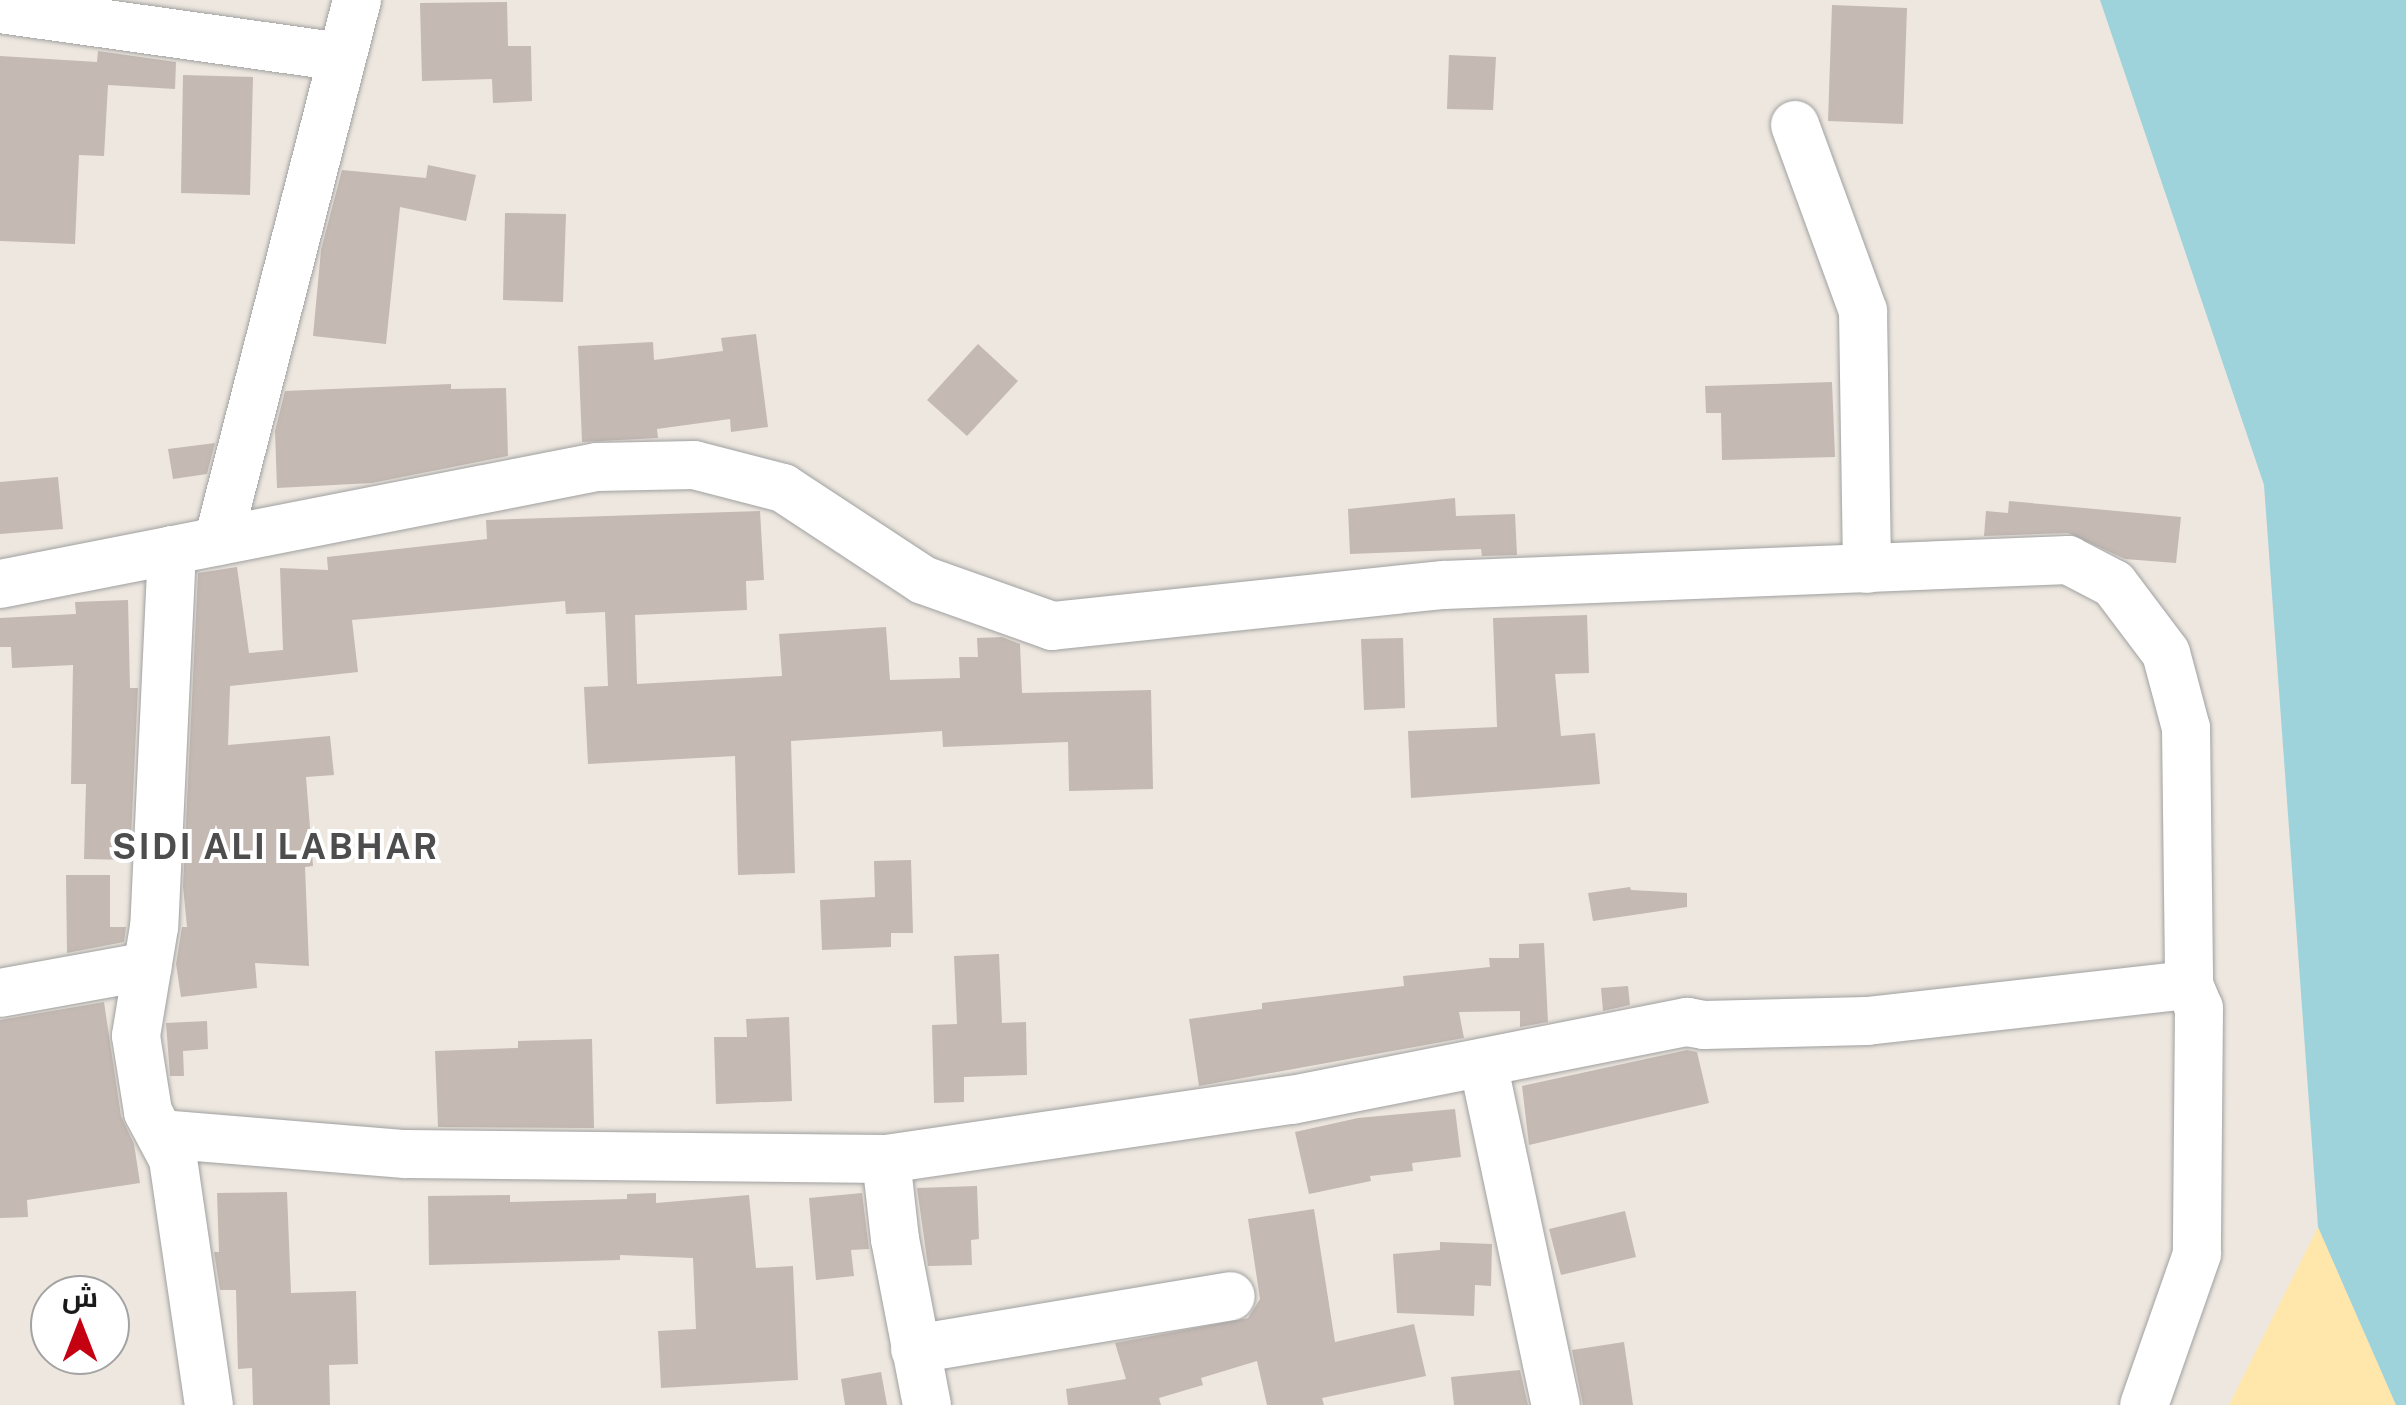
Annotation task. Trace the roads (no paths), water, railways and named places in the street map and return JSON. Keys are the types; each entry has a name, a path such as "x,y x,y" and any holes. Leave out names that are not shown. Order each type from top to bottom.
{"street":[{"path":"218,541 357,0"},
{"path":"0,9 341,57"},
{"path":"1795,125 1863,311 1868,570"},
{"path":"0,584 597,466 694,466 783,488 922,580 1052,626 1444,585 2068,560 2114,584 2166,653 2186,728 2189,985 2200,1008 2196,1254 2144,1405"},
{"path":"172,550 157,877 136,1036 148,1112 172,1143 209,1405"},
{"path":"0,993 148,966"},
{"path":"172,1143 405,1154 886,1159 1292,1100 1686,1022 1704,1026 1866,1021 2189,985"},
{"path":"1483,1062 1556,1405"},
{"path":"886,1159 927,1405"},
{"path":"915,1349 1232,1296"}],"water":[{"path":"2100,0 2406,0 2406,1405 2396,1405 2318,1227 2264,485"}],"district":[{"name":"SIDI ALI LABHAR","path":"276,847"}]}
